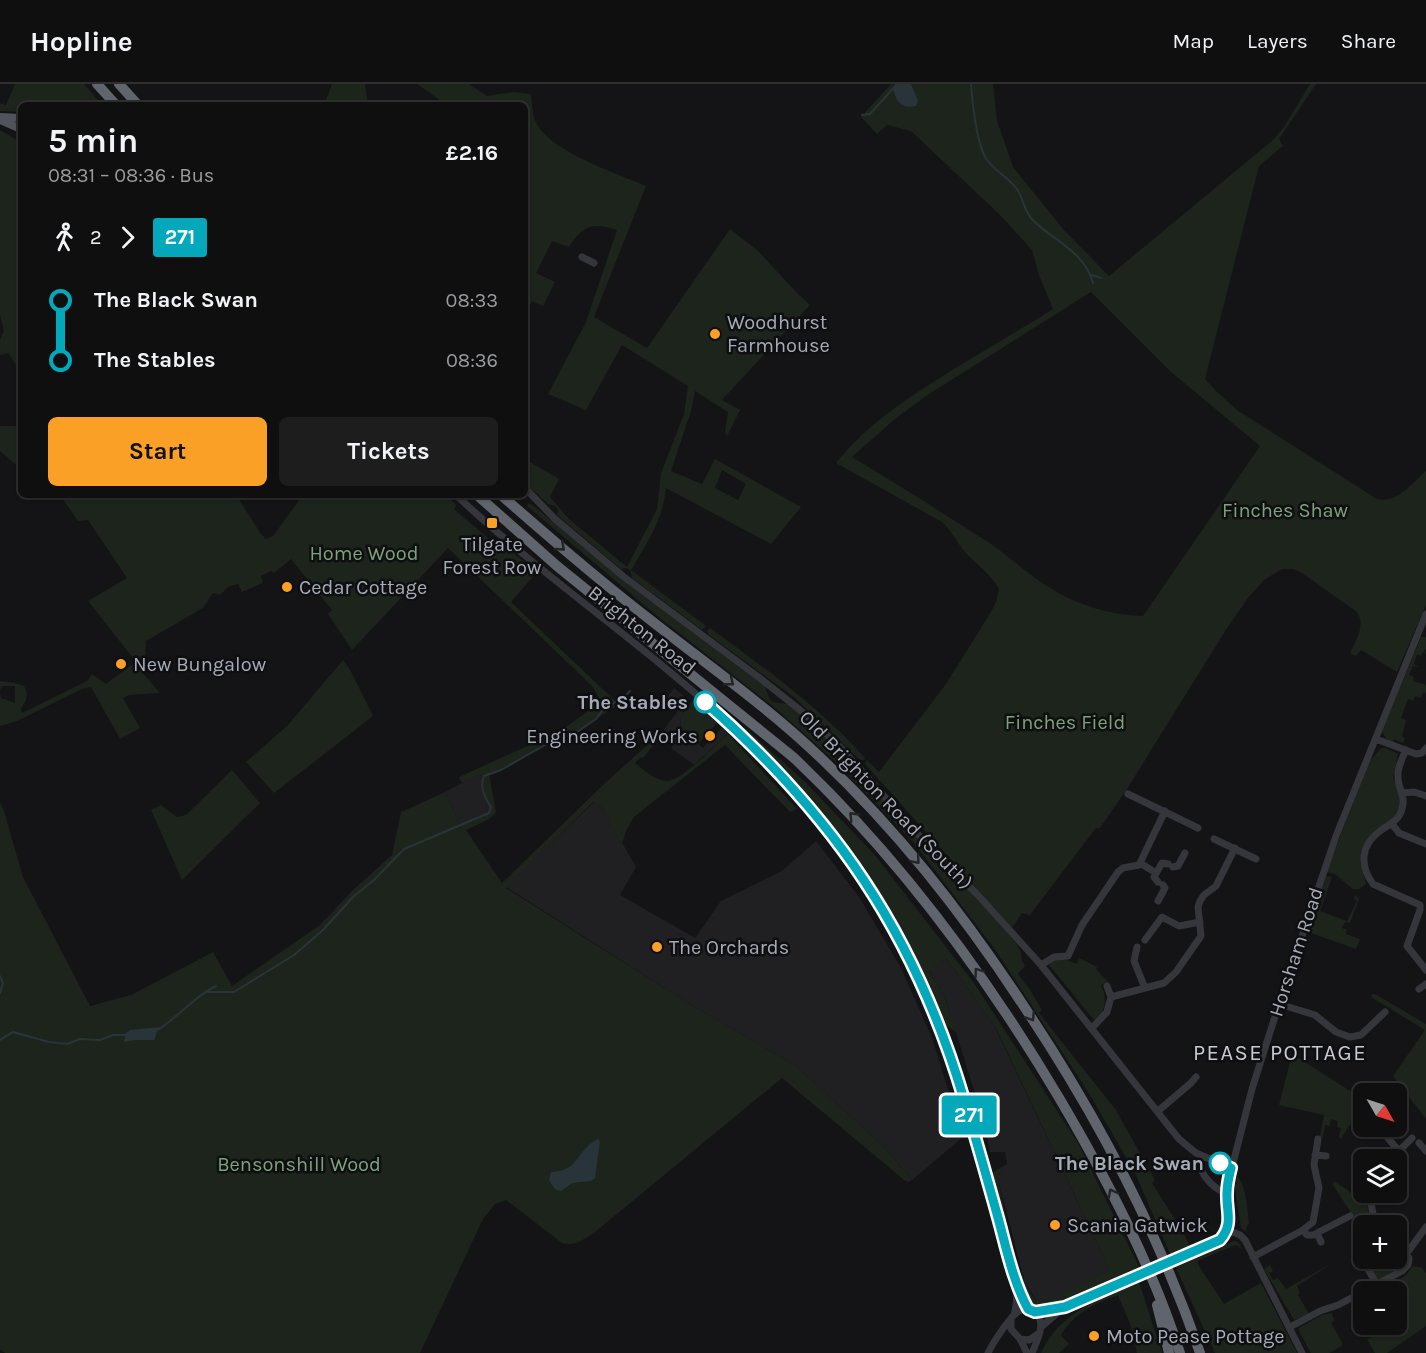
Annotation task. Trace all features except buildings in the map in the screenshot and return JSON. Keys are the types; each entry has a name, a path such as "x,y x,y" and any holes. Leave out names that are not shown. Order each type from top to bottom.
{"highway":[{"path":"97,84 113,102"},
{"path":"120,84 135,102"},
{"path":"480,498 557,566 771,738 822,784 876,841 932,909 1029,1047 1080,1134 1111,1192 1154,1284 1180,1353"},
{"path":"504,498 594,575 805,743 890,829 948,897 1047,1040 1100,1129 1154,1235 1200,1353"},
{"path":"1154,1284 1169,1353"},
{"path":"1187,1316 1206,1353"}],"main road":[{"path":"0,119 18,118"},
{"path":"0,119 18,128"}],"street":[{"path":"582,256 594,263"},
{"name":"Old Brighton Road (South)","path":"528,491 555,519 624,577 761,679 819,726 859,766 932,850 977,894 1041,965 1182,1143 1202,1156 1231,1168"},
{"name":"Brighton Road","path":"459,498 556,582 672,673 740,734 810,808 858,870 910,957 936,1016 963,1094 1016,1285 1017,1306 1013,1317"},
{"name":"Horsham Road","path":"1227,1230 1230,1221 1227,1194 1231,1168 1252,1089 1279,1004 1323,873 1376,738 1423,630 1426,614"},
{"path":"1376,738 1418,754 1426,748"},
{"path":"1406,750 1398,775 1403,793 1402,811 1392,824 1382,829 1369,841 1363,857 1364,867 1374,885 1423,905 1407,946 1426,970"},
{"path":"1403,793 1414,792 1426,796"},
{"path":"1128,794 1198,828"},
{"path":"1041,965 1054,957 1072,957 1079,929 1118,872 1123,868 1136,867 1140,863 1165,811"},
{"path":"1392,824 1399,833 1426,844"},
{"path":"1214,838 1256,859"},
{"path":"1111,997 1164,983 1176,972 1201,936 1198,907 1200,901 1216,886 1235,848"},
{"path":"1158,877 1164,862 1170,866 1178,866 1185,853"},
{"path":"1140,863 1158,877 1165,888 1158,901"},
{"path":"1145,939 1162,917 1181,926 1200,922"},
{"path":"1137,946 1134,961 1145,988"},
{"path":"1092,1028 1107,1012 1111,997 1107,986"},
{"path":"1279,1004 1315,1015 1336,1032 1350,1037 1361,1035 1385,1011"},
{"path":"1158,1111 1194,1086 1196,1077"},
{"path":"1387,1137 1397,1149"},
{"path":"1399,1149 1412,1138"},
{"path":"1253,1257 1303,1230 1314,1220 1319,1184 1314,1169 1318,1140"},
{"path":"1419,1143 1426,1151"},
{"path":"1315,1155 1326,1156"},
{"path":"1202,1156 1200,1163 1202,1171 1215,1188 1227,1194"},
{"path":"1303,1230 1309,1236 1350,1216"},
{"path":"1407,1266 1410,1260 1407,1253 1426,1227"},
{"path":"994,1343 1012,1335 1018,1338 1033,1338 1065,1307 1193,1253 1220,1240 1227,1230 1242,1237 1302,1353"},
{"path":"1317,1233 1321,1242"},
{"path":"1384,1281 1405,1269"},
{"name":"Brighton Road","path":"1016,1285 1031,1310"},
{"path":"1290,1327 1353,1297"},
{"path":"988,1353 1013,1317 1022,1310 1065,1307"},
{"path":"1031,1310 1040,1318 1040,1330 1032,1353"},
{"path":"1013,1317 1011,1329 1027,1353"}],"shaded area":[{"path":"897,84 911,84 918,101 916,106 900,104 893,89"},
{"path":"674,688 687,699 680,707 684,711 680,727 703,748 722,728 728,734 694,765 671,748 673,745 662,732 680,708 667,697"},
{"path":"481,773 484,797 491,807 490,811 460,825 445,792"},
{"path":"594,802 601,806 636,867 620,895 695,938 721,901 782,871 816,841 859,897 901,968 932,1038 963,1137 912,1180 883,1146 796,1066 688,1003 506,887"},
{"path":"946,958 994,1025 1110,1270 1048,1301 1037,1301 1025,1283 997,1176 1007,1164 1005,1152 990,1152 983,1120 946,1000 929,970"},
{"path":"163,1027 157,1031 154,1040 124,1042 126,1033 130,1030"},
{"path":"598,1139 600,1141 595,1178 591,1181 572,1183 561,1191 555,1189 549,1180 551,1172 560,1171 573,1164 585,1149"}],"green space":[{"path":"15,84 84,84 99,102 18,102 18,112 0,111 0,103 6,105"},
{"path":"332,84 365,84 368,102 325,102"},
{"path":"417,84 469,84 487,96 514,92 531,94 535,118 546,136 587,161 646,186 594,317 647,348 730,229 758,251 810,305 722,400 740,410 727,436 725,432 728,412 695,391 691,411 671,471 702,484 715,459 801,507 771,544 666,488 658,521 631,570 706,626 702,630 632,578 630,570 621,569 557,515 558,510 555,506 548,504 528,486 528,461 559,479 550,497 569,519 627,567 657,509 661,473 684,414 688,386 622,345 586,410 548,394 586,322 617,230 601,226 589,227 579,234 569,247 552,241 536,273 555,282 543,306 532,301 528,309 528,102 443,102","holes":["722,470 746,484 738,500 715,488"]},
{"path":"891,84 993,84 997,121 1013,167 1064,230 1109,276 1273,140 1284,127 1310,84 1316,84 1279,139 1283,146 1259,166 1205,379 1237,410 1377,499 1384,500 1398,496 1426,471 1426,605 1397,672 1361,650 1356,656 1350,653 1361,622 1357,612 1302,573 1294,569 1282,569 1264,580 1227,628 1127,789 1100,828 1096,828 1030,915 1022,913 1012,928 865,764 867,760 879,772 946,684 991,612 999,589 988,574 966,553 942,522 836,463 863,434 894,408 1053,309 1032,250 1000,215 911,131 887,125 877,134 861,117","holes":["1091,292 1171,372 1260,446 1143,616 1119,614 1062,595 1035,578 985,540 852,457 896,418 929,394"]},
{"path":"0,130 18,140 18,368 8,353 0,355 0,340 4,331 0,315"},
{"path":"0,426 18,426 18,466 0,451"},
{"name":"Bensonshill Wood","path":"62,498 238,498 266,539 273,536 301,498 449,498 456,505 454,509 496,545 499,542 537,572 511,602 613,699 623,696 621,704 571,736 545,745 501,770 489,774 496,812 491,818 466,830 502,883 605,783 662,732 665,735 635,763 646,772 664,781 682,775 728,734 797,809 790,812 725,745 634,817 622,844 601,806 593,802 506,888 688,1003 796,1066 883,1146 912,1180 909,1182 904,1180 782,1078 595,1232 579,1242 562,1243 506,1200 495,1204 483,1219 420,1353 5,1353 0,1349 0,802 23,877 90,1006 131,995 213,952 232,986 320,925 353,890 392,855 401,812 445,792 460,825 487,814 491,807 484,797 481,774 462,783 459,777 562,730 592,708 598,696 593,687 448,548 352,650 328,614 332,610 291,559 274,573 271,571 261,576 263,583 242,592 238,584 228,587 220,595 213,593 203,608 146,641 145,656 136,662 88,601 127,578 88,520 78,521"},
{"path":"528,503 619,577 765,686 773,702 791,706 839,749 988,910 1021,952 1025,966 1018,974 1042,1010 1039,1013 1116,1110 1155,1180 1152,1183 1191,1248 1171,1256 1135,1173 1090,1095 996,951 915,844 836,762 774,707 656,615 527,506"},
{"path":"710,628 811,705 848,740 865,758 864,760 860,760 795,698 709,635 707,631"},
{"path":"1421,637 1426,637 1426,649 1424,650 1426,654 1423,652 1421,656 1417,654 1414,664 1419,667 1413,666 1409,675 1414,677 1413,681 1426,685 1426,693 1423,692 1421,698 1415,696 1413,701 1408,699 1401,718 1406,720 1402,736 1405,738 1403,743 1394,739 1393,742 1386,739 1382,731"},
{"path":"343,660 373,716 274,793 246,762 288,725"},
{"path":"134,663 160,693 129,695 123,698 140,728 120,739 91,687 82,689 17,721 0,726 0,694 1,698 15,703 15,686 3,686 0,690 0,681 24,686 27,695 21,708 22,713 87,681 92,674 106,684"},
{"path":"692,701 717,723 698,744 681,728 680,724 683,713"},
{"path":"744,727 804,781 874,854 974,983 1078,1143 1140,1269 1074,1299 1047,1306 1037,1305 1030,1299 1015,1269 991,1182 994,1172 1007,1164 997,1176 1007,1224 1023,1277 1029,1291 1037,1301 1048,1300 1110,1270 996,1028 946,958 929,971 944,996 957,1032 945,1023 917,962 875,890 833,835 743,731"},
{"path":"1381,748 1398,754 1393,778 1401,795 1400,806 1394,818 1366,841 1360,862 1366,884 1359,889 1353,889 1335,874 1326,872 1370,761"},
{"path":"232,770 260,803 182,880 151,810 161,805 177,817 186,815"},
{"path":"1326,876 1332,877 1320,911 1347,921 1357,901 1354,899 1355,895 1359,899 1350,923 1345,922 1342,928 1347,930 1346,934 1360,939 1356,949 1308,932"},
{"path":"1079,958 1097,967 1096,969 1108,982 1101,985 1104,1009 1094,1020 1049,965 1053,959 1064,959 1077,964"},
{"path":"1375,994 1426,1024 1426,1119 1407,1094 1407,1083 1398,1083 1393,1076 1425,1030 1371,997"},
{"path":"1292,1054 1353,1093 1353,1126 1350,1124 1341,1139 1338,1136 1341,1128 1337,1127 1338,1121 1331,1119 1330,1126 1325,1125 1323,1138 1320,1137 1324,1115 1279,1105"},
{"path":"1237,1176 1246,1198 1249,1223 1246,1228 1247,1232 1241,1228 1235,1188"},
{"path":"1334,1181 1353,1194 1353,1203 1367,1203 1368,1215 1353,1216 1333,1185"},
{"path":"1234,1241 1238,1242 1243,1250 1237,1245 1233,1246 1197,1261 1199,1266 1224,1304 1261,1283 1297,1353 1215,1353 1175,1266"},
{"path":"1332,1263 1297,1286 1300,1293 1298,1295 1309,1314 1294,1320 1264,1269 1270,1265 1273,1271 1269,1273 1273,1280 1278,1278 1286,1289"},
{"path":"1413,1266 1422,1268 1426,1273 1426,1326 1387,1353 1375,1353 1367,1339 1372,1335 1407,1335 1409,1303 1407,1303 1407,1281 1396,1281 1405,1276"},
{"path":"1371,1269 1398,1269 1395,1272 1379,1280"},
{"path":"1139,1282 1162,1353 1137,1353 1131,1326 1118,1295 1079,1314 1061,1335 1069,1344 1059,1353 1041,1353 1059,1327 1082,1308"},
{"path":"1332,1313 1334,1321 1331,1323 1342,1346 1329,1353 1311,1353 1299,1328 1322,1315"}],"waterway":[{"path":"862,115 870,114 897,84"},
{"path":"971,84 978,135 987,160 1017,189 1031,218 1082,262 1093,283"},
{"path":"1092,275 1101,278"},
{"path":"206,992 234,992 294,955 323,930 353,897 375,879 404,849 489,813 491,807 482,788 484,776 501,770 545,745 571,736 596,719 604,708 622,699 630,691"},
{"path":"0,976 3,983 0,993"},
{"path":"156,1031 216,986"},
{"path":"0,1040 13,1032 49,1042 67,1044 80,1039 100,1040 113,1035 127,1035"}],"bus line":[{"name":"271","path":"705,702 755,748 824,824 853,862 910,957 947,1046 963,1094 1016,1285 1028,1309 1035,1312 1065,1307 1220,1240 1226,1233 1230,1217 1227,1190 1231,1168 1220,1163"}],"place":[{"name":"Woodhurst Farmhouse","path":"715,334"},
{"name":"Tilgate Forest Row","path":"492,523"},
{"name":"Cedar Cottage","path":"287,587"},
{"name":"New Bungalow","path":"121,664"},
{"name":"The Stables","path":"705,702"},
{"name":"Engineering Works","path":"710,736"},
{"name":"The Orchards","path":"657,947"},
{"name":"The Black Swan","path":"1220,1163"},
{"name":"Scania Gatwick","path":"1055,1225"},
{"name":"Moto Pease Pottage","path":"1094,1336"}],"district":[{"name":"PEASE POTTAGE","path":"1280,1053"}],"park label":[{"name":"Finches Shaw","path":"1285,510"},
{"name":"Home Wood","path":"364,553"},
{"name":"Finches Field","path":"1065,722"}]}
